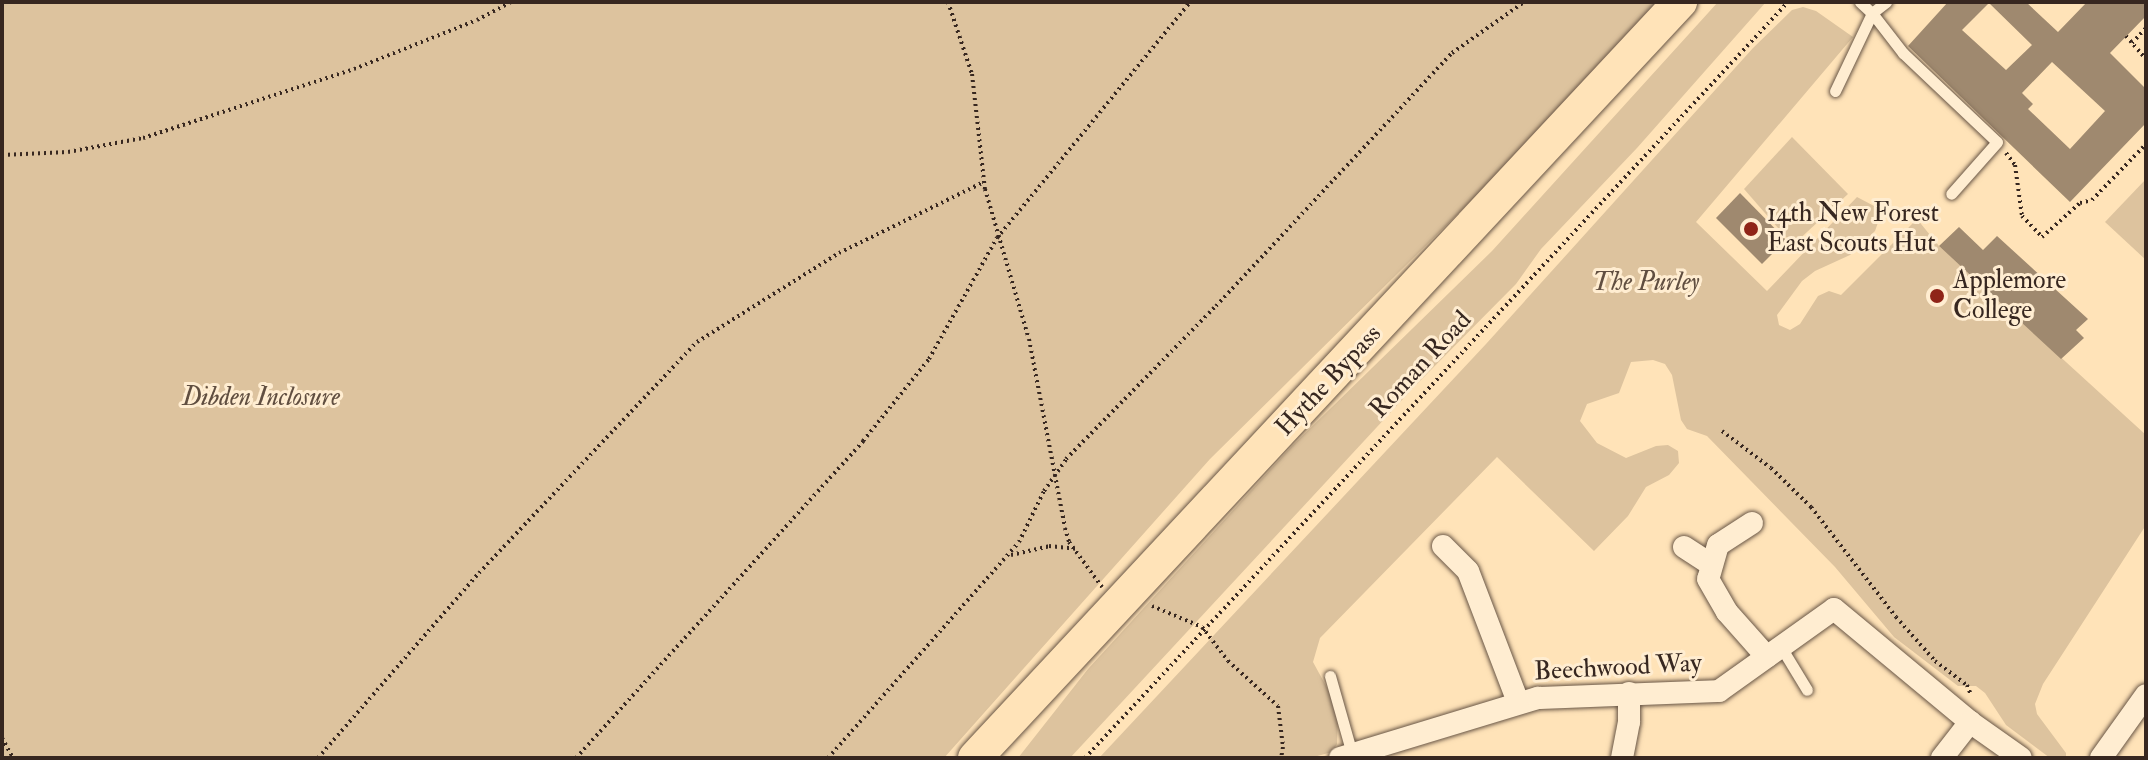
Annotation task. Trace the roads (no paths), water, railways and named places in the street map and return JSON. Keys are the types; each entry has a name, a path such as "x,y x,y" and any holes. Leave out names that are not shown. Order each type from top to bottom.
{"main road":[{"name":"Hythe Bypass","path":"975,758 1680,2"}],"street":[{"path":"1752,523 1718,545 1708,579 1727,612 1774,652"},
{"path":"1443,546 1468,571 1518,702"},
{"path":"1684,547 1712,565"},
{"name":"Beechwood Way","path":"1346,756 1518,702 1629,693 1719,691 1834,609 1970,722 2021,758"},
{"path":"1622,758 1629,722 1629,693"},
{"path":"2101,758 2146,695"},
{"path":"1942,758 1970,722"}],"lane":[{"path":"1860,2 1903,53 1997,142 1951,194"},
{"path":"1835,91 1872,13 1886,2"},
{"path":"1774,652 1807,690"},
{"path":"1330,676 1346,756"}],"place":[{"name":"14th New Forest East Scouts Hut","path":"1751,229"},
{"name":"Applemore College","path":"1937,296"}],"park label":[{"name":"The Purley","path":"1646,283"},
{"name":"Dibden Inclosure","path":"261,398"}]}
